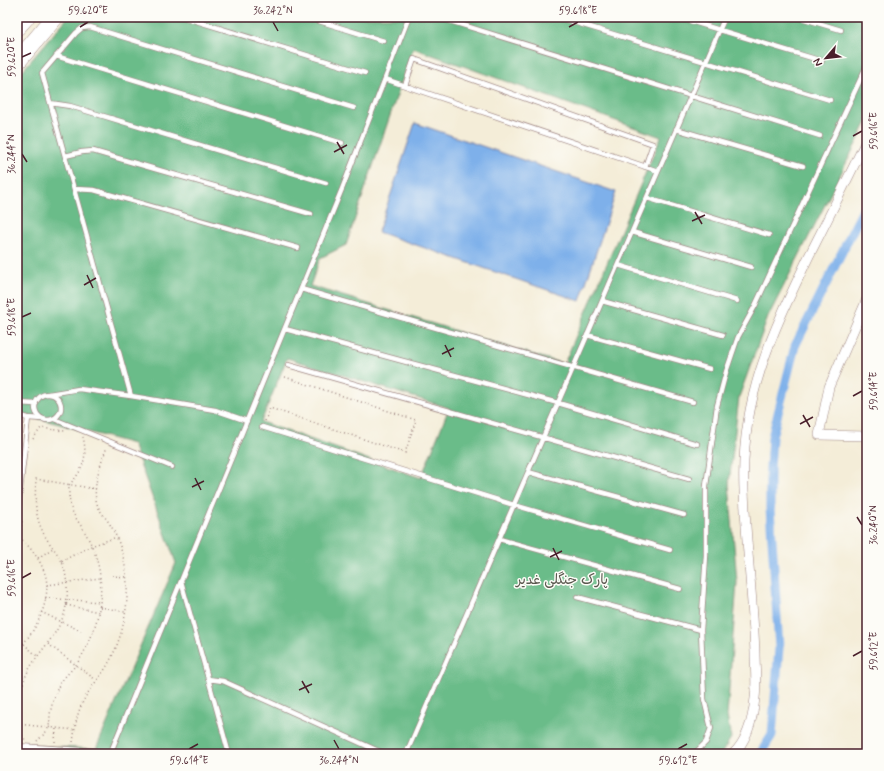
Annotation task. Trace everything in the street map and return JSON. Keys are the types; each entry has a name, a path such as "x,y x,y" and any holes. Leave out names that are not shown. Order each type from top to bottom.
{"highway":[{"path":"17,27 26,17"},
{"path":"17,62 55,17"}],"street":[{"path":"733,754 740,748 750,728 756,697 754,618 744,490 745,438 752,395 766,351 782,313 867,139"},
{"path":"867,300 830,387 819,435 867,436"}],"lane":[{"path":"183,17 366,73"},
{"path":"306,17 384,41"},
{"path":"110,754 285,329 409,17"},
{"path":"437,17 820,136"},
{"path":"557,17 830,100"},
{"path":"677,17 822,61"},
{"path":"406,754 725,17"},
{"path":"798,17 841,30"},
{"path":"131,396 42,73 76,33 82,28 90,27 354,108"},
{"path":"56,56 342,143"},
{"path":"405,86 414,59 653,144 646,167"},
{"path":"694,754 706,742 711,728 704,699 702,630 706,555 706,486 717,406 726,372 738,337 755,306 867,65"},
{"path":"385,79 658,171"},
{"path":"50,103 77,108 326,183"},
{"path":"676,129 803,166"},
{"path":"65,156 93,151 311,214"},
{"path":"74,189 94,190 298,248"},
{"path":"646,198 769,235"},
{"path":"632,232 751,267"},
{"path":"618,265 737,301"},
{"path":"301,289 693,402"},
{"path":"602,301 722,335"},
{"path":"285,329 558,403 697,444"},
{"path":"588,335 710,369"},
{"path":"288,365 689,479"},
{"path":"42,419 38,415 36,404 43,395 80,389 215,410 247,421"},
{"path":"49,394 54,395 61,405 61,410 54,419"},
{"path":"17,403 36,404"},
{"path":"17,415 28,418 48,420 54,419 172,467"},
{"path":"17,517 28,418"},
{"path":"262,427 514,505 670,550"},
{"path":"528,472 684,515"},
{"path":"499,539 680,589"},
{"path":"181,581 229,754"},
{"path":"577,597 702,630"},
{"path":"208,679 223,681 385,754"},
{"path":"17,746 96,751"}],"path":[{"path":"262,427 270,408 405,453 416,420 285,377"},
{"path":"31,442 41,428 70,432"},
{"path":"42,742 36,742 49,727 51,710 57,690 64,678 76,664 93,635 100,607 100,578 91,546 73,516 69,498 69,485 77,477 84,466 86,456 82,435"},
{"path":"73,744 82,704 116,647 121,634 125,612 125,563 117,537 110,524 98,508 96,489 101,462 107,445"},
{"path":"17,703 25,677 37,656 48,644 61,622 67,599 66,582 62,561 42,530 37,514 34,500 36,479 96,489"},
{"path":"17,566 23,516"},
{"path":"62,561 91,546 117,537"},
{"path":"17,650 24,644 34,630 41,612 47,585 45,571 38,558 20,538"},
{"path":"38,558 53,548"},
{"path":"112,576 126,577"},
{"path":"47,585 100,578"},
{"path":"45,598 100,602"},
{"path":"65,605 99,612"},
{"path":"100,607 125,612"},
{"path":"41,612 81,631"},
{"path":"24,644 37,656"},
{"path":"48,644 96,680"},
{"path":"17,675 25,677"},
{"path":"17,724 75,730"},
{"path":"49,743 55,743 56,728"},
{"path":"17,729 26,741"},
{"path":"22,741 31,742"}],"green space":[{"name":"پارک جنگلی غدیر","path":"68,17 867,17 867,122 768,317 739,397 729,484 737,582 727,716 731,738 721,754 17,754 17,745 96,749 176,563 133,444 18,413 17,417 17,77","holes":["413,48 661,137 564,364 310,286 320,258 346,245","287,358 449,408 421,478 261,422"]}],"water":[{"path":"415,123 616,192 580,301 378,232"}],"waterway":[{"path":"760,754 772,735 779,648 770,508 772,437 795,346 867,202"}]}
